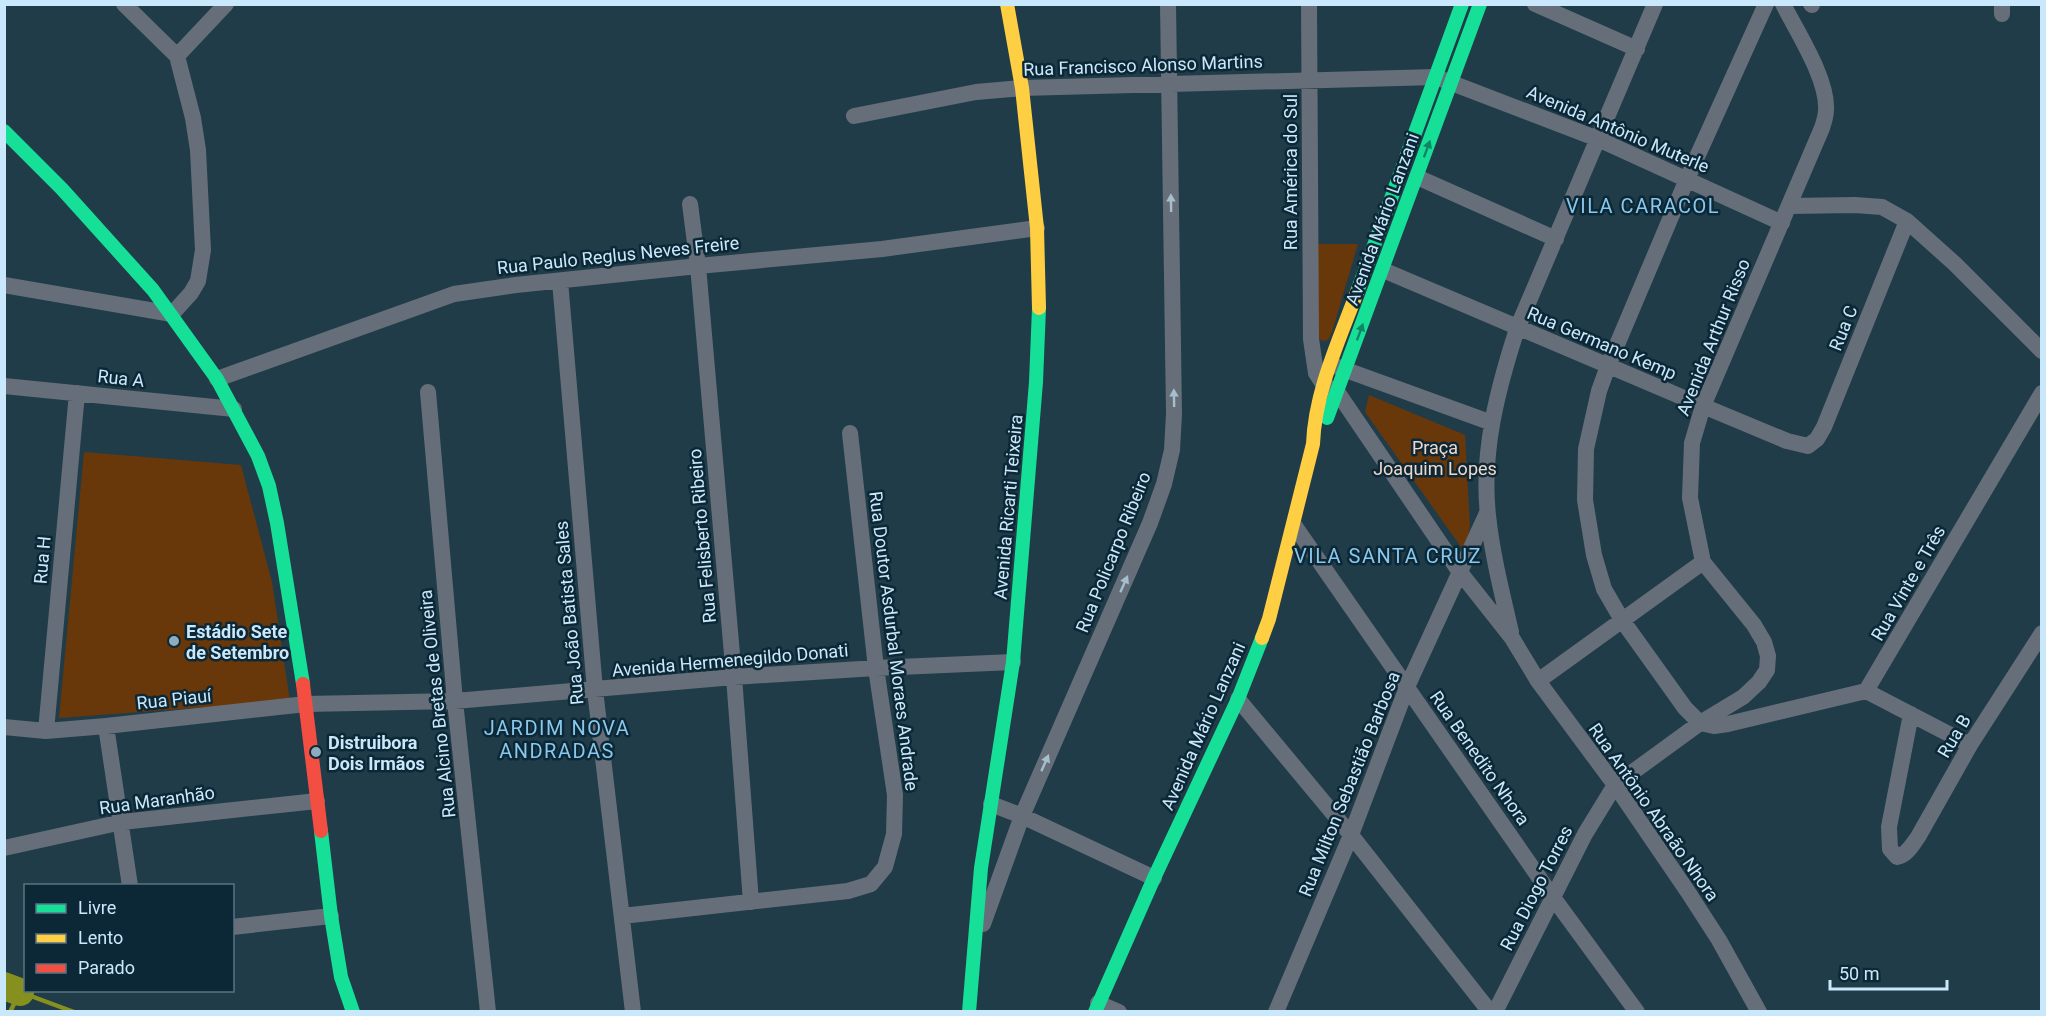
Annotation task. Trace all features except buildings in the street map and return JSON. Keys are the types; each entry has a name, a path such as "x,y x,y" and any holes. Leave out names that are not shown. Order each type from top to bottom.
{"street":[{"path":"124,4 177,57 193,118 198,150 203,250 198,280 191,293 172,314"},
{"path":"177,57 226,4"},
{"name":"Avenida Ricarti Teixeira","path":"969,1011 981,868 1013,662 1036,382 1039,304 1037,228 1022,88 1007,4"},
{"name":"Rua Policarpo Ribeiro","path":"975,947 1022,816 1150,523 1164,484 1172,450 1174,414 1168,4"},
{"name":"Rua América do Sul","path":"1309,4 1311,339 1316,373 1323,384"},
{"name":"Avenida Mário Lanzani","path":"1096,1007 1238,699 1269,619 1313,444 1314,422 1323,384 1338,367 1383,270 1417,177 1462,4"},
{"name":"Avenida Mário Lanzani","path":"1313,444 1338,393 1338,367 1444,80 1480,4"},
{"path":"1535,4 1637,48"},
{"path":"1512,638 1496,569 1487,513 1487,473 1492,423 1503,373 1517,329 1655,4"},
{"path":"1766,4 1687,179 1599,391 1586,449 1585,500 1600,578 1622,621 1685,708 1700,723 1714,726 1728,724 1866,692 1970,746"},
{"name":"Avenida Arthur Risso","path":"1615,785 1700,723 1743,697 1760,682 1767,669 1768,656 1764,642 1754,625 1703,562 1690,498 1692,443 1703,406 1790,206 1822,128 1826,110 1825,93 1818,74 1783,4"},
{"name":"Rua Francisco Alonso Martins","path":"854,116 976,93 1022,88 1310,80 1444,80"},
{"name":"Avenida Antônio Muterle","path":"1444,80 1598,140 1782,223"},
{"path":"4,131 62,189 172,314 218,379 258,456 269,486 306,704 331,916 341,977 353,1011"},
{"path":"1417,177 1556,238"},
{"name":"Rua Felisberto Ribeiro","path":"690,204 698,266 734,677 751,902"},
{"path":"1790,206 1882,207 1907,221 2009,316 2042,351"},
{"name":"Rua C","path":"1808,446 1817,439 1824,427 1907,221"},
{"name":"Rua Paulo Reglus Neves Freire","path":"218,379 454,294 516,285 882,249 1037,228"},
{"name":"Rua Germano Kemp","path":"1383,270 1517,329 1787,441 1808,446"},
{"name":"Rua João Batista Sales","path":"560,281 595,690 633,1011"},
{"path":"4,285 172,314"},
{"path":"1311,339 1338,367 1492,423"},
{"path":"1323,384 1338,393 1459,571 1512,638"},
{"name":"Rua A","path":"4,386 234,409"},
{"name":"Rua Alcino Bretas de Oliveira","path":"428,392 455,701 488,1011"},
{"name":"Rua H","path":"46,730 77,393"},
{"name":"Rua Vinte e Três","path":"1866,692 2042,393"},
{"name":"Rua Doutor Asdurbal Moraes Andrade","path":"751,902 848,891 871,884 885,867 894,834 895,795 876,668 850,433"},
{"name":"Rua Milton Sebastião Barbosa","path":"1276,1011 1351,835 1407,687 1487,513"},
{"name":"Rua Benedito Nhora","path":"1294,525 1552,896 1637,1011"},
{"path":"1538,681 1703,562"},
{"name":"Rua B","path":"1911,714 1889,827 1890,849 1897,856 1908,850 1918,837 1970,746 2042,633"},
{"name":"Rua Antônio Abraão Nhora","path":"1512,638 1538,681 1615,785 1719,940 1759,1011"},
{"name":"Avenida Hermenegildo Donati","path":"306,704 455,701 734,677 1013,662"},
{"path":"1238,699 1351,835 1491,1011"},
{"name":"Rua Piauí","path":"4,727 46,730 106,726 306,704"},
{"path":"106,726 130,884"},
{"name":"Rua Diogo Torres","path":"1495,1011 1552,896 1585,834 1615,785"},
{"name":"Rua Maranhão","path":"4,848 122,822 317,801"},
{"path":"991,804 1022,816 1154,878"},
{"path":"622,915 751,902"},
{"path":"234,927 331,916"},
{"path":"1096,1007 1119,1011"}],"green space":[{"path":"1318,244 1358,244 1332,332 1328,340 1323,341 1318,338"},
{"name":"Praça Joaquim Lopes","path":"1369,395 1465,435 1470,526 1466,554 1365,412"},
{"name":"Estádio Sete de Setembro","path":"84,452 241,465 272,582 290,701 59,718"}],"waterway":[{"path":"4,986 20,992"},
{"path":"10,1012 20,992 74,1012"}],"traffic: fast":[{"path":"1357,292 1462,4"},
{"path":"1327,418 1480,4"},
{"path":"4,131 62,189 153,290 217,379 258,456 269,486 303,684"},
{"path":"969,1012 981,868 1013,662 1036,382 1039,308"},
{"path":"1095,1012 1154,878 1238,699 1262,638"},
{"path":"321,831 341,977 353,1012"}],"traffic: slow":[{"path":"1007,4 1022,88 1037,228 1039,308"},
{"path":"1262,638 1269,619 1313,444 1323,386 1357,292"}],"traffic: jam":[{"path":"303,684 321,831"}],"place":[{"name":"Estádio Sete de Setembro","path":"174,641"},
{"name":"Distruibora Dois Irmãos","path":"316,752"}],"district":[{"name":"VILA CARACOL","path":"1643,206"},
{"name":"VILA SANTA CRUZ","path":"1388,556"},
{"name":"JARDIM NOVA ANDRADAS","path":"557,740"}]}
